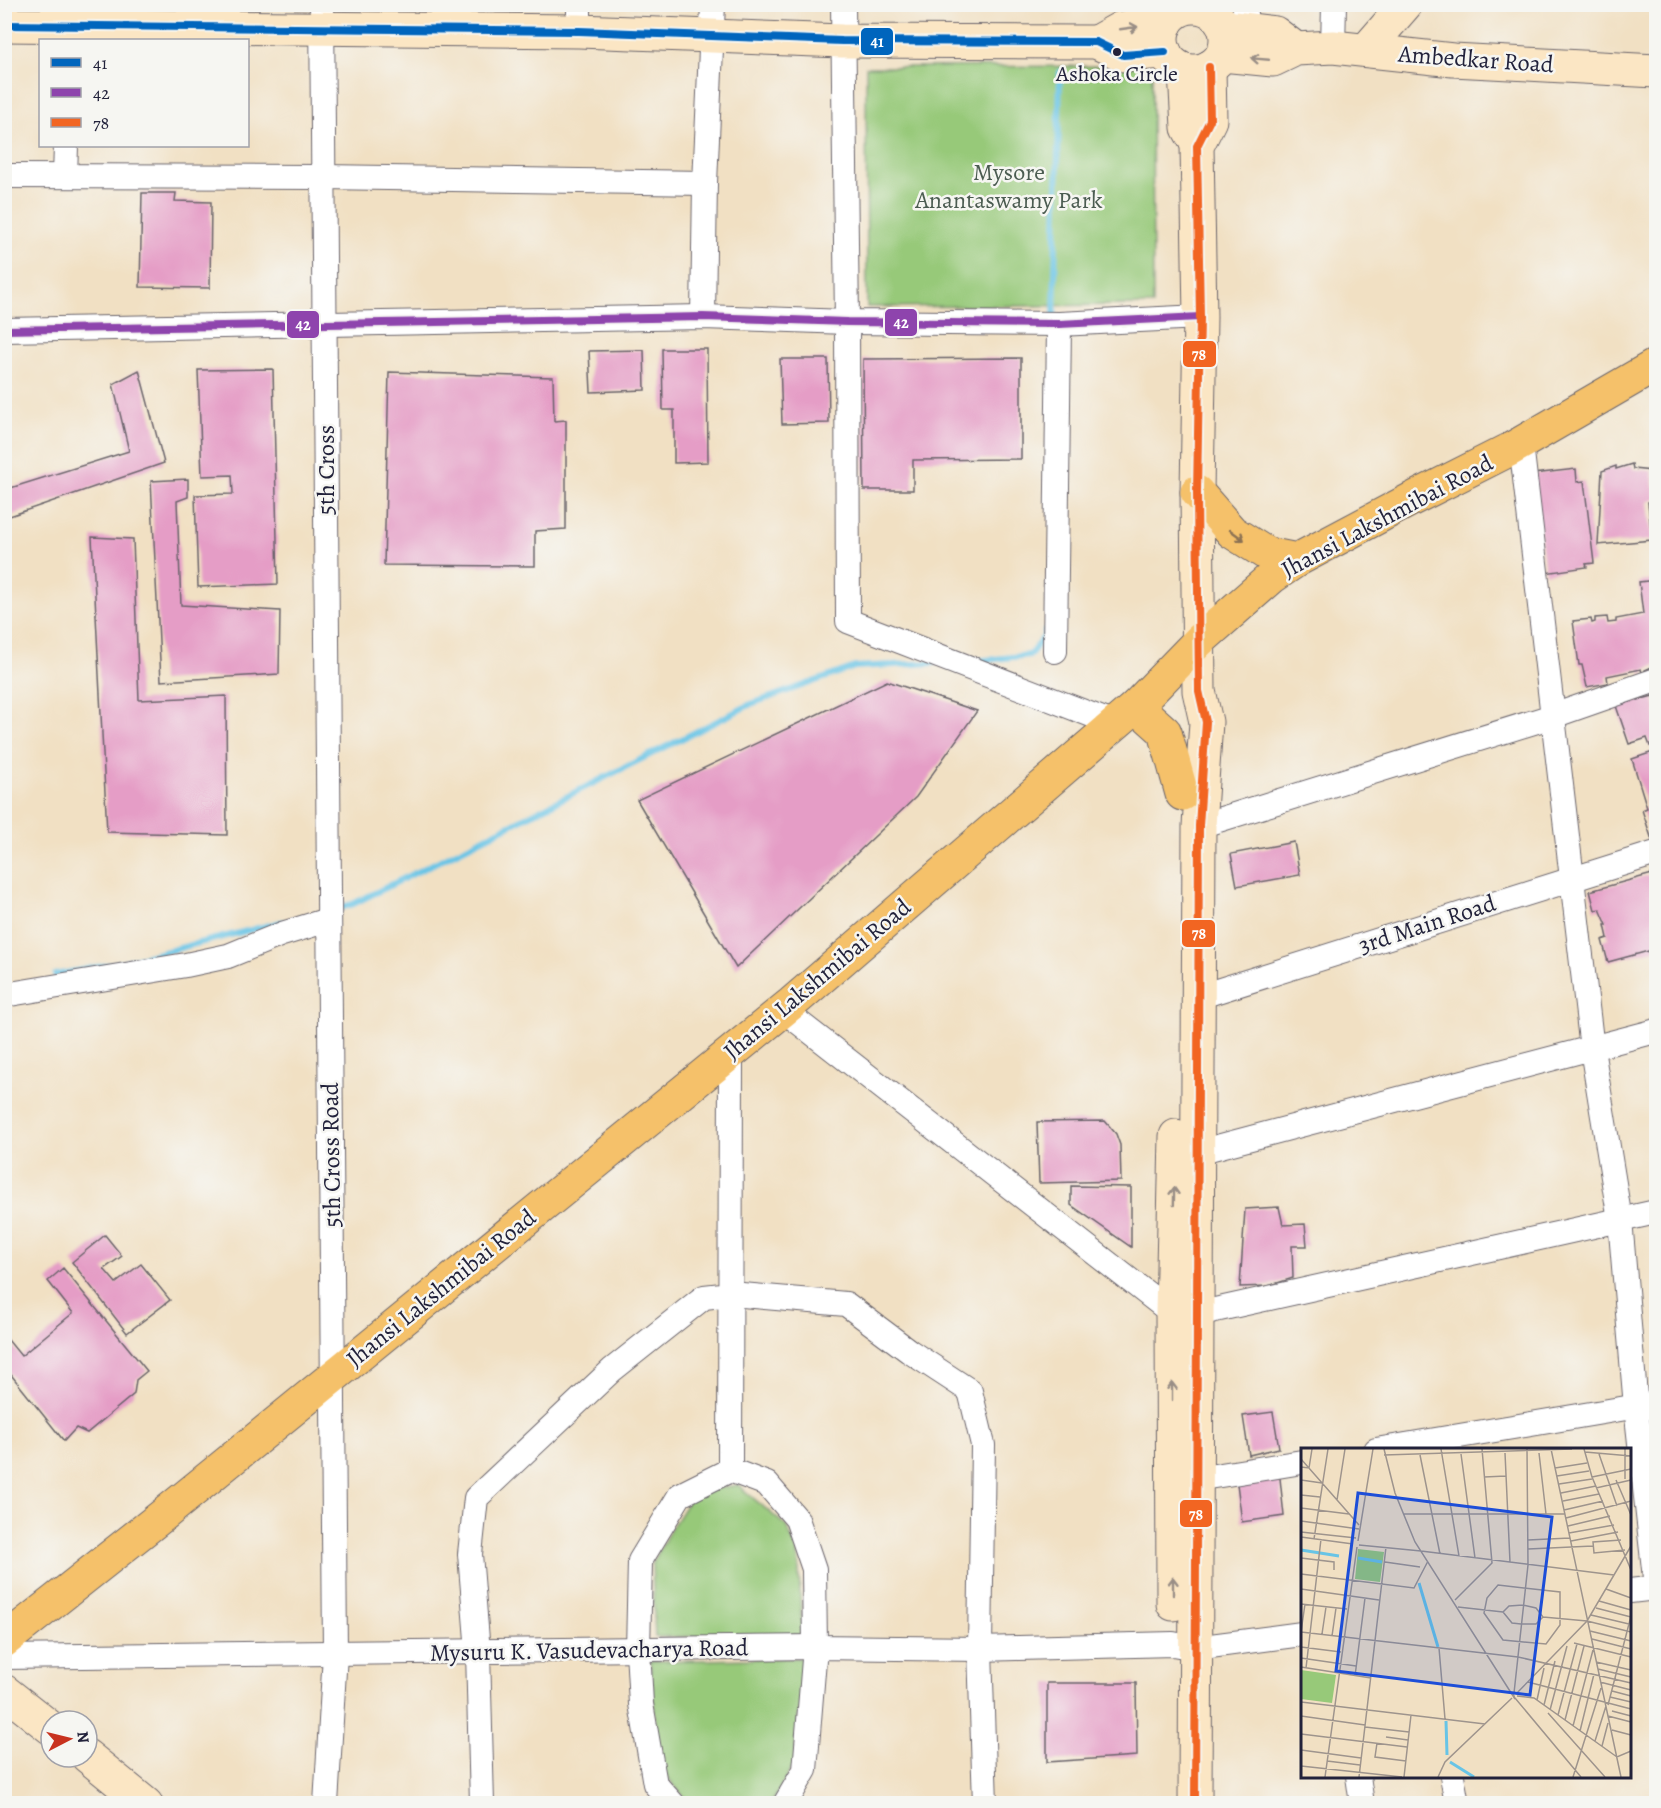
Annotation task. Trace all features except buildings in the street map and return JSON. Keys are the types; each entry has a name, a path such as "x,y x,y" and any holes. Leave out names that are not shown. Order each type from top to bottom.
{"main road":[{"name":"Jhansi Lakshmibai Road","path":"4,1641 162,1516 783,1010 1126,715 1199,641 1272,577 1297,560 1521,444 1656,364"},
{"path":"1197,492 1232,532 1267,554 1297,560"},
{"path":"1126,715 1165,732 1182,795"}],"street":[{"path":"843,4 848,322 848,621 1126,715"},
{"path":"1333,47 1334,4"},
{"path":"1366,50 1406,4"},
{"name":"Ambedkar Road","path":"4,25 72,24 183,15 713,20 842,41 1096,42 1123,55 1203,29 1275,33 1296,49 1333,47 1453,60 1656,71"},
{"name":"5th Cross","path":"322,16 329,928"},
{"path":"703,317 705,183 713,20"},
{"path":"1172,1803 1196,1479 1185,1314 1198,1152 1199,826 1206,722 1199,691 1197,492 1200,317 1197,146 1188,128 1203,29"},
{"path":"65,176 66,147"},
{"path":"4,176 323,177 705,183"},
{"path":"4,330 703,317 848,322 1025,324 1200,317"},
{"path":"1055,651 1069,323"},
{"path":"1521,444 1592,1049 1620,1220 1646,1405 1656,1587 1631,1591"},
{"path":"1199,826 1553,717 1656,680"},
{"path":"1195,1803 1184,1646 1182,795 1186,721 1199,691"},
{"name":"3rd Main Road","path":"1198,997 1656,853"},
{"path":"4,995 186,965 218,958 282,934 329,928"},
{"name":"5th Cross Road","path":"326,1803 335,1654 329,928"},
{"path":"783,1010 1185,1314 1656,1212"},
{"path":"1198,1152 1656,1031"},
{"path":"730,1470 731,1052"},
{"path":"482,1803 478,1652 470,1554 476,1498 621,1362 704,1297 731,1294 846,1304 909,1351 970,1391 983,1445 980,1649 985,1803"},
{"path":"1382,1448 1646,1405"},
{"path":"1196,1479 1301,1462"},
{"path":"673,1803 655,1784 641,1704 638,1650 640,1561 680,1495 730,1470 766,1484 797,1519 814,1569 815,1647 805,1770 785,1803"},
{"name":"Mysuru K. Vasudevacharya Road","path":"4,1657 815,1647 980,1649 1184,1646 1301,1634"},
{"path":"4,1691 39,1719"},
{"path":"97,1769 113,1790 146,1803"},
{"path":"1358,1778 1362,1803"},
{"path":"1452,1778 1457,1803"}],"green space":[{"name":"Mysore Anantaswamy Park","path":"1152,66 1153,305 867,307 866,67"},
{"path":"738,1485 786,1526 798,1552 802,1635 655,1637 652,1565 670,1530 694,1492"},
{"path":"804,1658 794,1764 772,1802 691,1804 688,1802 660,1768 650,1661"}],"waterway":[{"path":"1054,318 1060,72"},
{"path":"977,661 1030,655 1045,635 1045,631"},
{"path":"336,909 353,904 751,704 855,667 934,663"},
{"path":"55,975 120,963 282,922"}],"transit line":[{"name":"41","path":"4,25 579,31 842,41 1096,42 1123,55 1165,52"},
{"name":"78","path":"1195,1804 1199,826 1206,722 1199,691 1197,492 1200,317 1197,146 1210,120 1209,67"},
{"name":"42","path":"4,330 703,317 847,322 1059,324 1200,317"}],"place":[{"name":"Ashoka Circle","path":"1117,52"}]}
